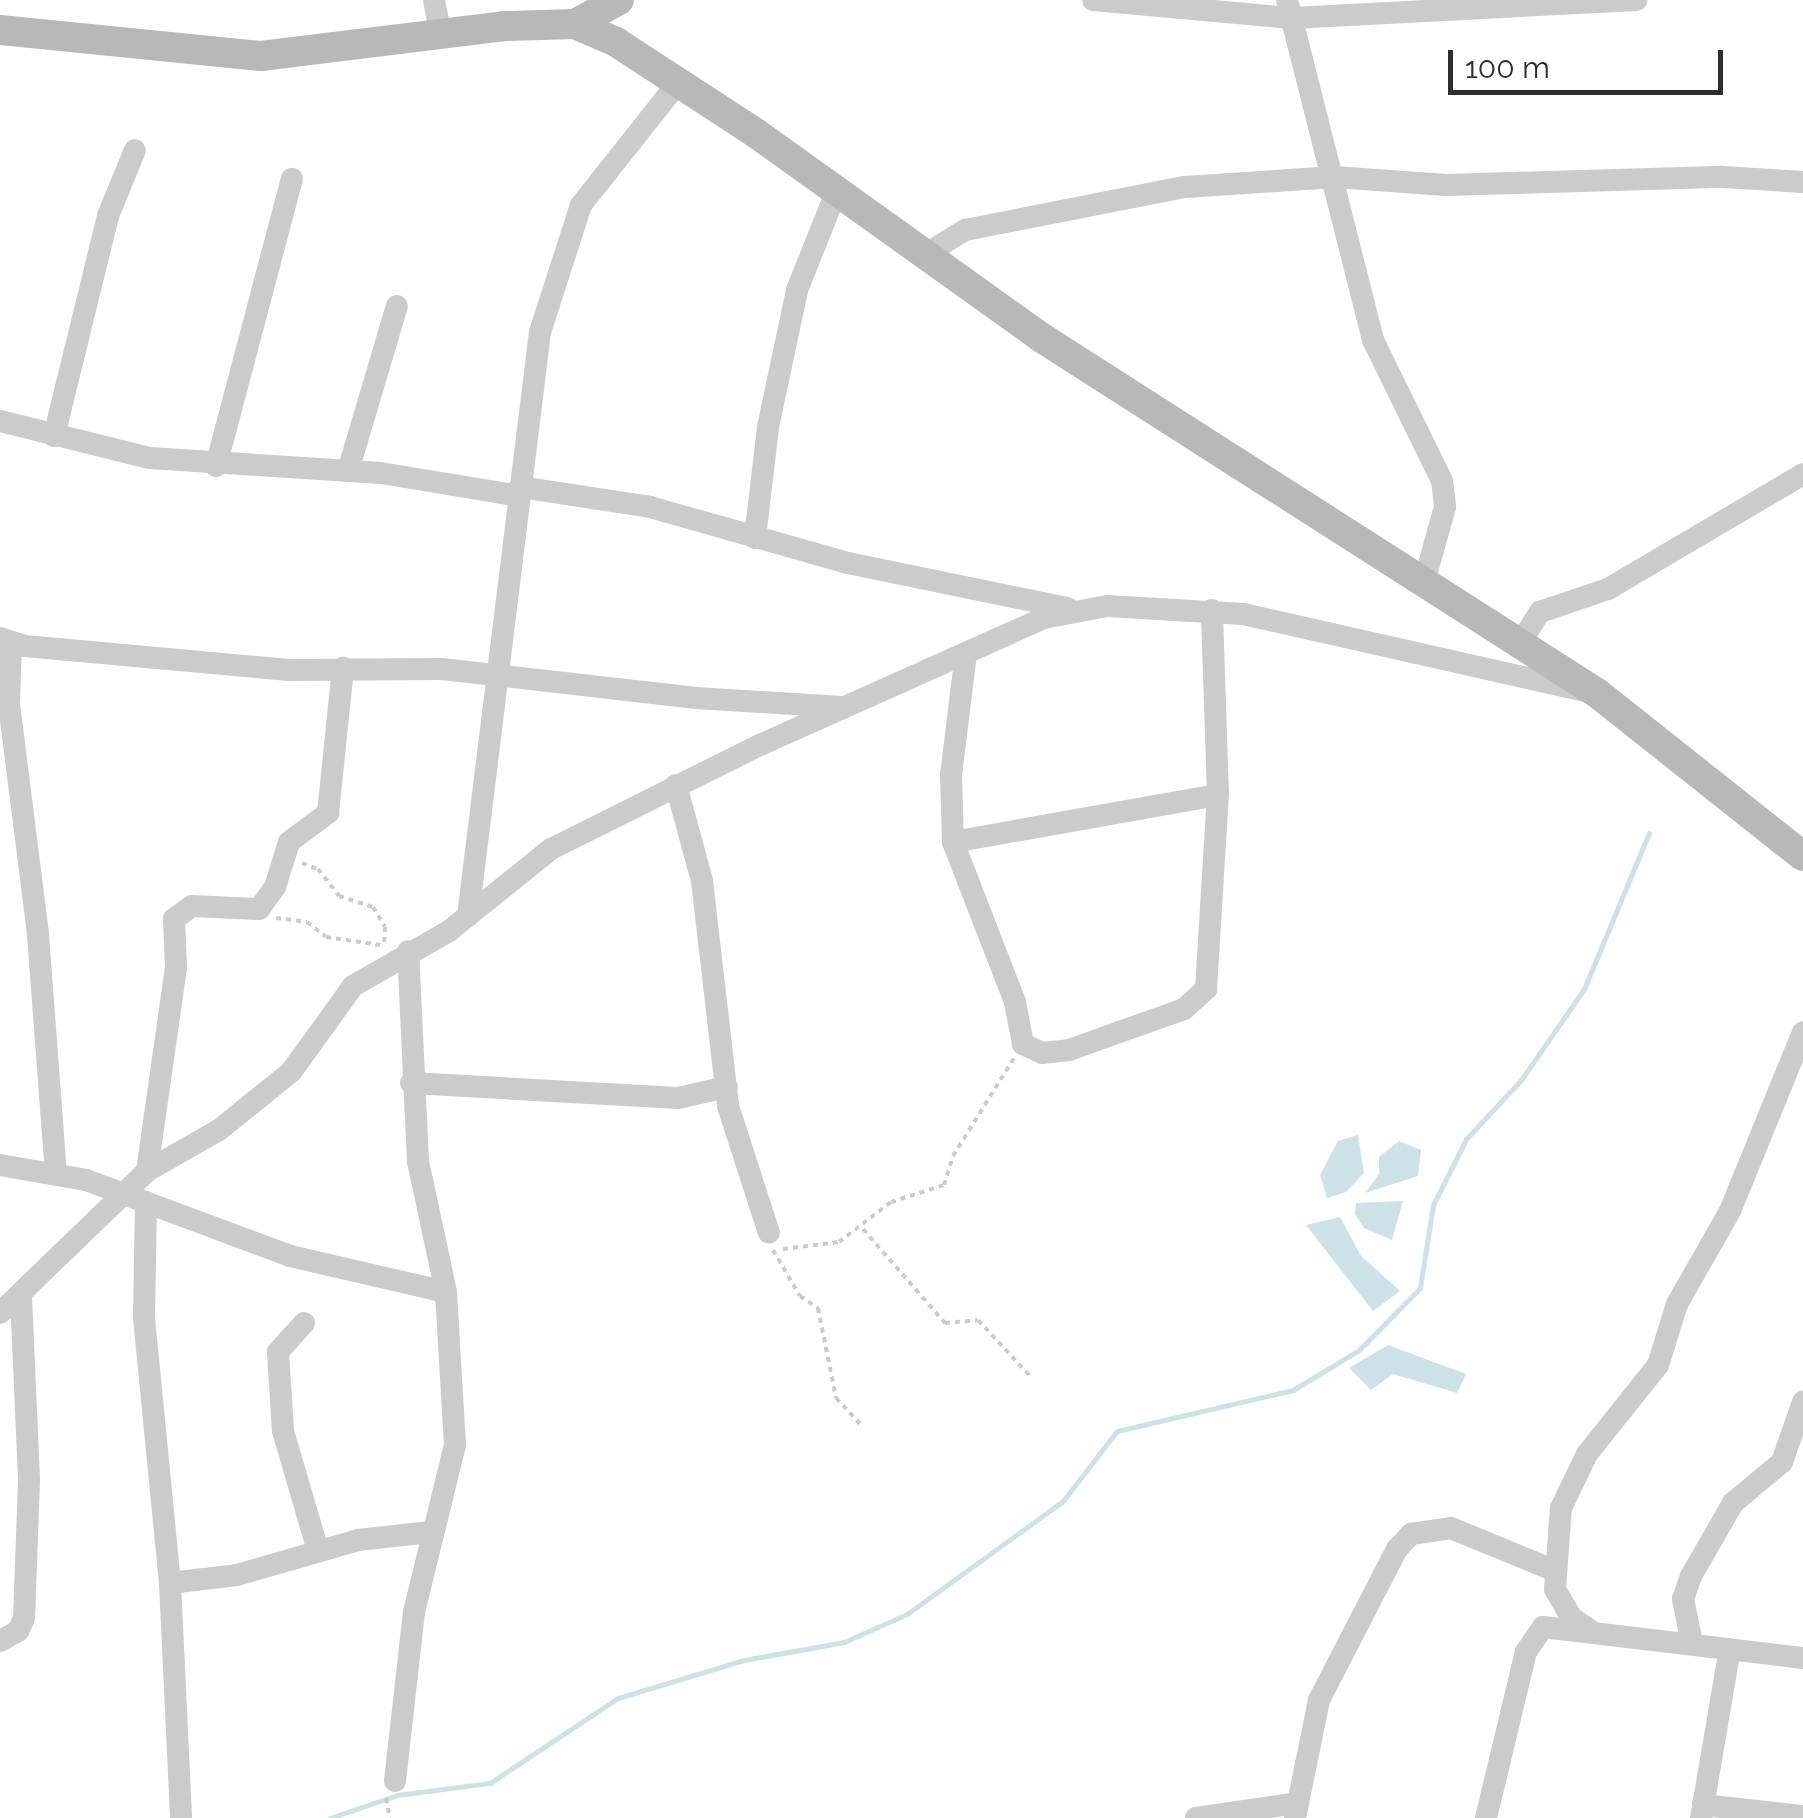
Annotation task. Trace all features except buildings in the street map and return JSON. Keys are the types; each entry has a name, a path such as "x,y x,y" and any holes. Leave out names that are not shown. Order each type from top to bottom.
{"street":[{"path":"434,0 440,35"},
{"path":"0,30 261,56 575,24 619,0"},
{"path":"1093,0 1289,9 1637,0"},
{"path":"1289,9 1382,365 1442,481 1445,506 1424,582"},
{"path":"575,24 677,84 837,190 1042,338 1596,693 1803,856"},
{"path":"468,916 502,677 506,570 520,492 537,346 576,219 596,181 677,84"},
{"path":"54,436 108,216 135,150"},
{"path":"926,254 965,230 1151,191 1335,177 1446,185 1722,177 1803,182"},
{"path":"216,466 292,178"},
{"path":"755,538 768,427 797,290 837,190"},
{"path":"348,471 397,306"},
{"path":"0,421 54,436 216,466 348,471 615,500 755,538 1074,608 1212,610 1293,621 1596,693"},
{"path":"1520,642 1540,612 1608,589 1803,474"},
{"path":"0,1313 147,1172 264,1096 291,1072 353,986 468,916 551,849 676,785 1074,608"},
{"path":"966,653 951,775 953,842 1015,1002 1023,1044 1042,1053 1069,1050 1197,1002 1209,974 1218,796 1212,610"},
{"path":"56,1174 38,935 9,704 5,640 289,670 442,668 502,677 846,708"},
{"path":"147,1172 176,968 174,918 192,906 252,911 275,888 283,856 298,832 328,813 343,668"},
{"path":"676,785 702,882 727,1087 771,1242"},
{"path":"953,842 1218,796"},
{"path":"395,1781 414,1612 431,1532 454,1467 446,1292 418,1161 408,951"},
{"path":"1590,1630 1559,1603 1553,1570 1568,1488 1658,1365 1677,1304 1730,1211 1803,1032"},
{"path":"412,1083 678,1098 727,1087"},
{"path":"0,1165 56,1174 124,1192 290,1256 446,1292"},
{"path":"146,1202 144,1318 170,1583 181,1818"},
{"path":"0,1641 18,1631 24,1618 29,1479 20,1293"},
{"path":"304,1323 278,1352 283,1431 318,1551"},
{"path":"1692,1644 1683,1599 1691,1576 1733,1502 1782,1462 1803,1402"},
{"path":"1196,1818 1296,1810 1329,1675 1411,1534 1452,1528 1553,1570"},
{"path":"170,1583 236,1575 318,1551 431,1532"},
{"path":"1486,1818 1534,1634 1556,1626 1803,1658"},
{"path":"1730,1648 1702,1812 1803,1816"}],"path":[{"path":"252,911 307,922 326,937 384,946 385,928 373,907 339,896 318,868 283,856"},
{"path":"860,1424 836,1398 818,1308 800,1296 771,1242 839,1242 891,1202 944,1186 953,1156 1023,1044"},
{"path":"862,1228 945,1323 978,1320 1030,1376"}],"shaded area":[{"path":"1358,1135 1364,1173 1346,1192 1327,1198 1320,1175 1338,1141"},
{"path":"1399,1141 1421,1150 1418,1176 1365,1193 1379,1174 1379,1157"},
{"path":"1403,1201 1392,1240 1364,1228 1355,1214 1356,1203"},
{"path":"1340,1217 1361,1256 1400,1291 1373,1311 1306,1225"},
{"path":"1388,1345 1466,1374 1457,1393 1393,1374 1371,1390 1349,1368"}],"waterway":[{"path":"330,1818 397,1795 490,1783 618,1698 744,1660 844,1642 907,1614 1063,1501 1117,1431 1293,1390 1359,1350 1420,1288 1433,1205 1466,1139 1521,1080 1584,989 1649,833"}]}
